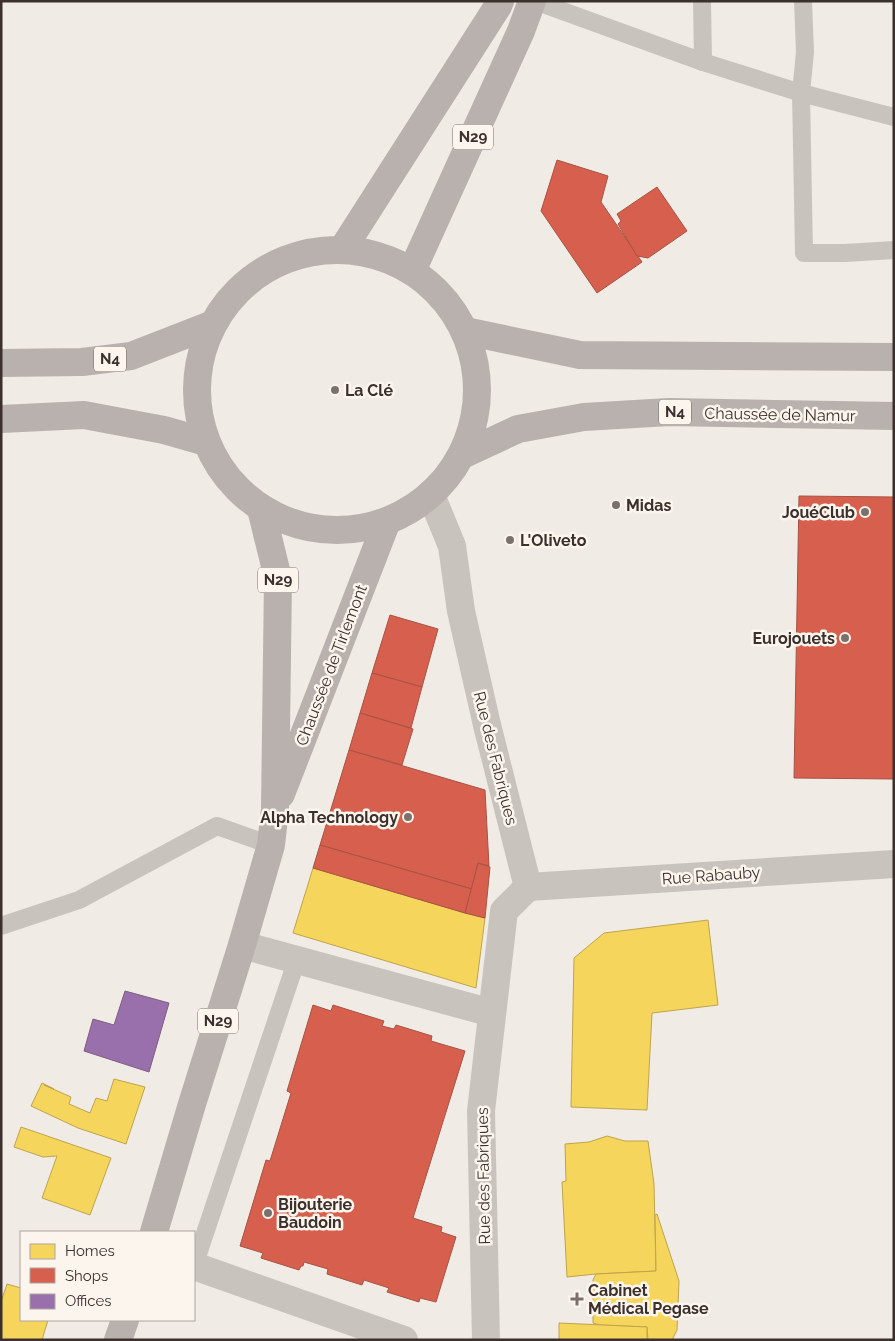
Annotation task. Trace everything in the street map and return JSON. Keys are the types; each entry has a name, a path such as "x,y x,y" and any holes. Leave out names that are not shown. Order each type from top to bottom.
{"main road":[{"path":"342,250 500,1"},
{"name":"N29","path":"412,271 534,1"},
{"path":"342,250 378,256 412,271 446,300 465,331 475,361 478,393 474,425 462,455 448,476 431,495 410,510 388,522 345,531 302,527 261,509 228,480 206,442 197,402 199,362 213,324 236,292 267,269 303,254 342,250"},
{"name":"N4","path":"1,363 82,362 131,356 213,324"},
{"path":"465,331 580,355 894,356"},
{"name":"Chaussée de Namur","path":"462,455 518,429 584,417 669,412 894,416"},
{"path":"1,419 84,415 164,430 206,442"},
{"name":"Chaussée de Tirlemont","path":"154,1231 271,846 275,809 278,578 261,509"},
{"name":"Chaussée de Tirlemont","path":"275,809 388,522"},
{"path":"118,1340 125,1321"}],"street":[{"name":"Rue des Fabriques","path":"431,495 452,546 462,611 482,706 528,887 504,911 481,1111 486,1340"},
{"name":"Rue Rabauby","path":"528,887 894,864"},
{"path":"242,944 492,1014"},
{"path":"195,1266 404,1340"}],"lane":[{"path":"534,1 703,62 801,93 894,117"},
{"path":"702,1 703,62"},
{"path":"803,1 805,52 801,93 804,253 894,250"},
{"path":"1,926 79,900 217,826 271,846"},
{"path":"195,1263 297,959"}],"building: Homes":[{"path":"313,868 485,918 476,988 293,933"},
{"path":"708,920 718,1005 652,1013 647,1110 571,1107 574,958 604,933"},
{"path":"114,1079 145,1087 126,1144 78,1128 31,1106 42,1083 71,1097 69,1104 90,1113 96,1098 107,1101"},
{"path":"21,1127 111,1158 90,1215 42,1198 57,1156 43,1157 14,1147"},
{"path":"607,1136 625,1141 648,1141 654,1184 656,1271 567,1277 562,1182 566,1181 565,1144 589,1142"},
{"path":"657,1214 679,1281 677,1330 672,1340 648,1340 647,1327 593,1323 593,1280 596,1274 656,1271 655,1215"},
{"path":"7,1284 20,1288 20,1321 48,1321 42,1340 1,1340 1,1302"},
{"path":"559,1323 647,1327 647,1340 559,1340"}],"building: Shops":[{"path":"557,160 608,176 601,202 642,262 597,293 541,211"},
{"path":"657,187 687,231 648,258 637,256 618,224 621,221 617,214"},
{"name":"Eurojouets","path":"799,496 894,497 894,779 794,778"},
{"path":"390,615 438,629 422,687 372,673"},
{"path":"372,673 422,687 411,728 360,713"},
{"path":"360,713 413,729 402,765 349,750"},
{"name":"Alpha Technology","path":"349,750 485,790 489,866 478,863 472,889 320,845"},
{"path":"320,845 472,889 465,913 313,868"},
{"path":"478,863 490,867 485,918 465,913"},
{"path":"313,1005 331,1011 333,1005 384,1021 382,1026 394,1029 396,1025 432,1036 431,1041 465,1051 413,1218 442,1227 441,1232 456,1237 436,1302 420,1298 419,1302 387,1292 389,1288 364,1280 362,1285 327,1274 328,1269 304,1262 299,1270 261,1258 263,1253 240,1246 266,1160 270,1161 291,1093 287,1091"}],"building: Offices":[{"path":"125,991 169,1003 149,1072 84,1051 93,1019 114,1025"}],"place":[{"name":"La Clé","path":"335,390"},
{"name":"Midas","path":"616,505"},
{"name":"JouéClub","path":"865,512"},
{"name":"L'Oliveto","path":"510,540"},
{"name":"Eurojouets","path":"845,638"},
{"name":"Alpha Technology","path":"408,817"},
{"name":"Bijouterie Baudoin","path":"268,1213"},
{"name":"Cabinet Médical Pegase","path":"577,1299"}]}
